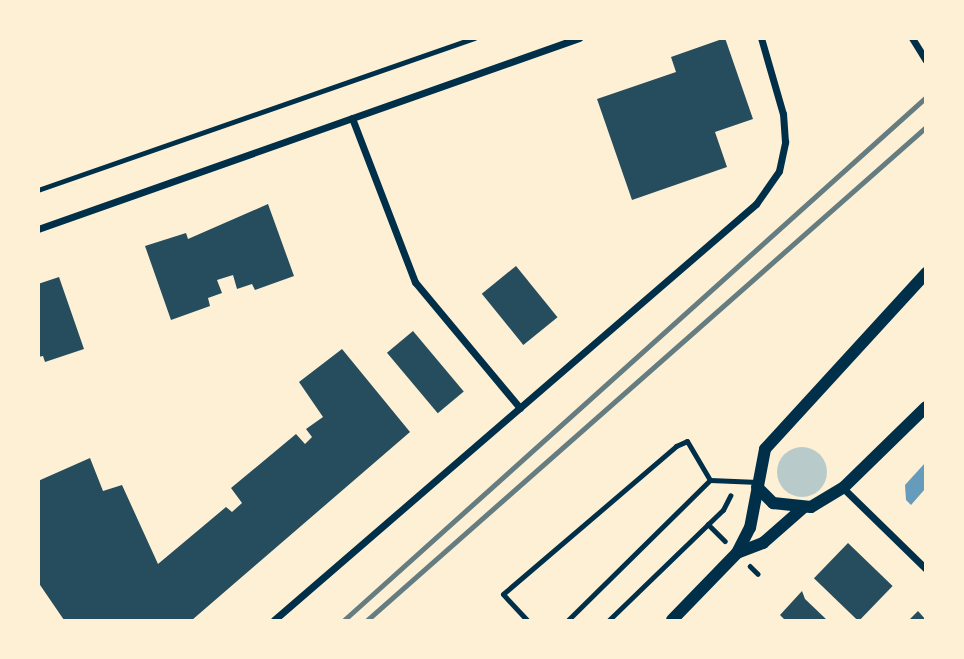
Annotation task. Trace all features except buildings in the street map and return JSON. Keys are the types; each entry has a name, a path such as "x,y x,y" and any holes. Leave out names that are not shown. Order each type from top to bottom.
{"street":[{"path":"38,229 579,38"},
{"path":"274,621 756,204 779,171 785,142 783,114 761,38"},
{"path":"912,38 926,60"},
{"path":"352,118 415,282 520,408"},
{"path":"672,621 737,553 750,528 765,449 779,430 926,272"},
{"path":"737,553 763,543 803,508 843,488 926,407"},
{"path":"757,485 774,503 803,508"},
{"path":"843,488 926,569"}],"lane":[{"path":"527,621 503,594 676,446 687,441 710,480"},
{"path":"568,621 710,480 724,477 757,485"}],"path":[{"path":"38,190 474,38"},
{"path":"609,621 708,524 726,541"}],"shaded area":[{"path":"802,447 819,455 827,472 819,489 802,497 785,489 777,472 785,455"}],"water":[{"path":"925,463 925,489 911,505 906,500 905,485"}],"railway":[{"path":"344,620 926,97"},
{"path":"367,620 926,127"}]}
